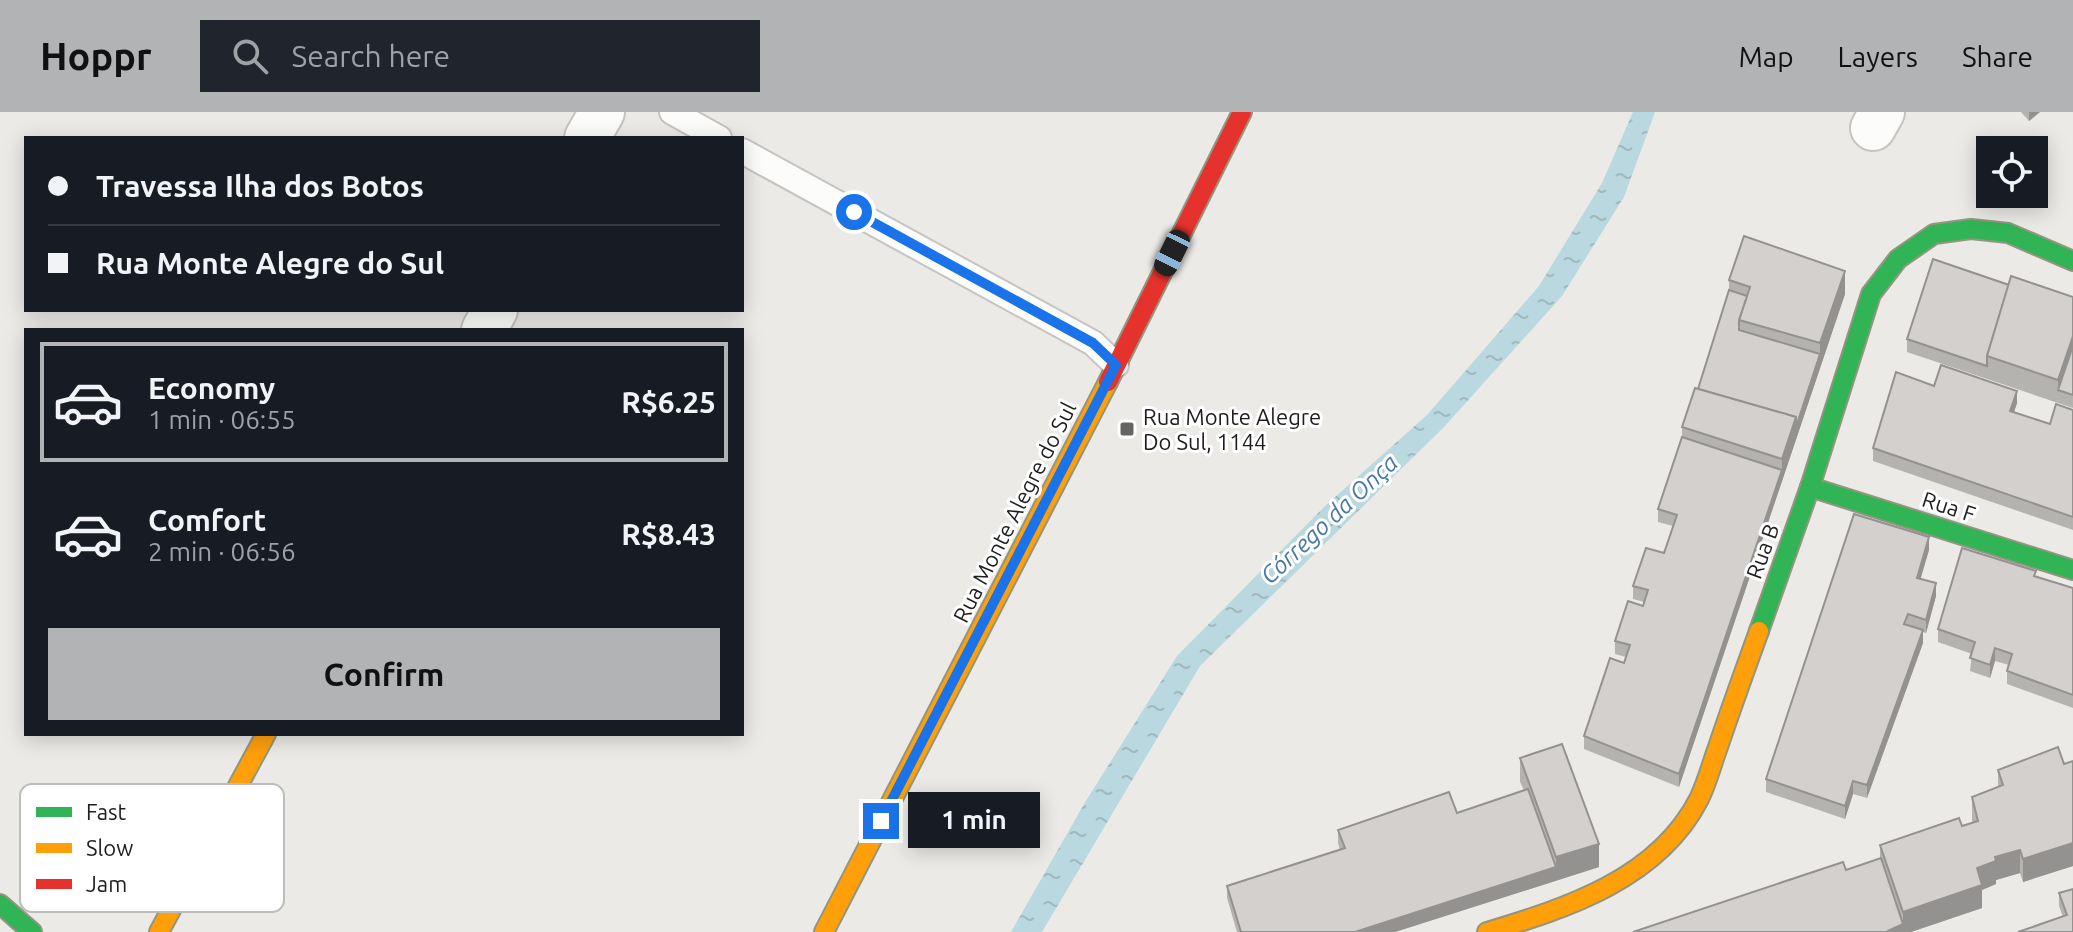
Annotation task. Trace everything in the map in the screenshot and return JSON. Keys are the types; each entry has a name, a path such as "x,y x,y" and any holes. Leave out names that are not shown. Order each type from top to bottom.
{"street":[{"path":"588,136 602,112"},
{"name":"Rua Monte Alegre do Sul","path":"824,932 1116,365 1242,112"},
{"name":"Rua B","path":"1487,932 1604,892 1647,864 1678,832 1699,799 1810,487 1871,294 1898,259 1934,234 1971,229 2008,233 2073,261"},
{"name":"Rua F","path":"1810,487 2073,570"},
{"path":"239,784 265,736"},
{"path":"0,904 32,932"},
{"path":"159,932 170,912"}],"lane":[{"path":"672,112 715,136"},
{"path":"744,152 1093,343 1116,365"}],"water":[{"name":"Córrego da Onça","path":"1633,112 1655,112 1624,197 1562,296 1444,427 1200,666 1042,932 1011,932 1084,804 1177,656 1325,506 1427,415 1539,286 1602,183"}],"building":[{"path":"1744,236 1845,271 1820,343 1739,320 1750,287 1729,280"},
{"path":"1933,259 2009,285 1987,356 1987,366 1907,339"},
{"path":"2011,276 2073,297 2073,336 2058,380 1987,356"},
{"path":"1729,290 1747,296 1739,330 1820,354 1796,427 1796,417 1698,389"},
{"path":"2073,346 2073,395 2058,390"},
{"path":"1941,365 2017,391 2010,411 2050,424 2056,404 2073,410 2073,517 1873,448 1896,372 1934,386"},
{"path":"1695,388 1796,417 1782,459 1682,427"},
{"path":"1682,437 1782,470 1679,774 1584,736 1610,658 1624,663 1630,645 1615,641 1628,601 1643,606 1648,590 1633,586 1646,548 1664,553 1677,515 1658,509"},
{"path":"1854,514 1929,537 1917,578 1936,583 1926,620 1908,614 1904,624 1923,630 1867,785 1853,781 1845,806 1766,779"},
{"path":"1962,548 2036,571 2034,576 2073,588 2073,695 2007,671 2012,654 1995,648 1990,665 1970,658 1975,642 1938,629"},
{"path":"1562,744 1599,844 1556,857 1520,758"},
{"path":"2058,747 2064,764 2073,761 2073,843 2023,859 2020,850 1995,857 1996,861 1977,868 1982,885 1903,912 1880,845 1959,818 1962,826 1978,821 1972,797 2003,785 1998,770"},
{"path":"1528,789 1556,867 1355,932 1241,932 1227,886 1345,848 1338,830 1449,792 1457,813"},
{"path":"1881,858 1903,924 1888,932 1633,932 1843,862 1846,870"},
{"path":"2073,889 2073,932 2018,932 2067,915 2059,893"}],"traffic: fast":[{"path":"1759,631 1810,487 1871,294 1898,259 1934,234 1971,229 2008,233 2073,261"},
{"path":"1810,487 2073,570"},
{"path":"0,904 32,932"}],"traffic: slow":[{"path":"824,932 1108,382"},
{"path":"1487,932 1548,912 1608,886 1660,850 1681,827 1699,799 1759,631"},
{"path":"239,784 265,736"},
{"path":"159,932 170,912"}],"traffic: jam":[{"path":"1108,382 1242,112"}],"place":[{"name":"Rua Monte Alegre Do Sul, 1144","path":"1127,429"}],"route":[{"path":"854,212 1093,343 1116,365 881,821"}]}
